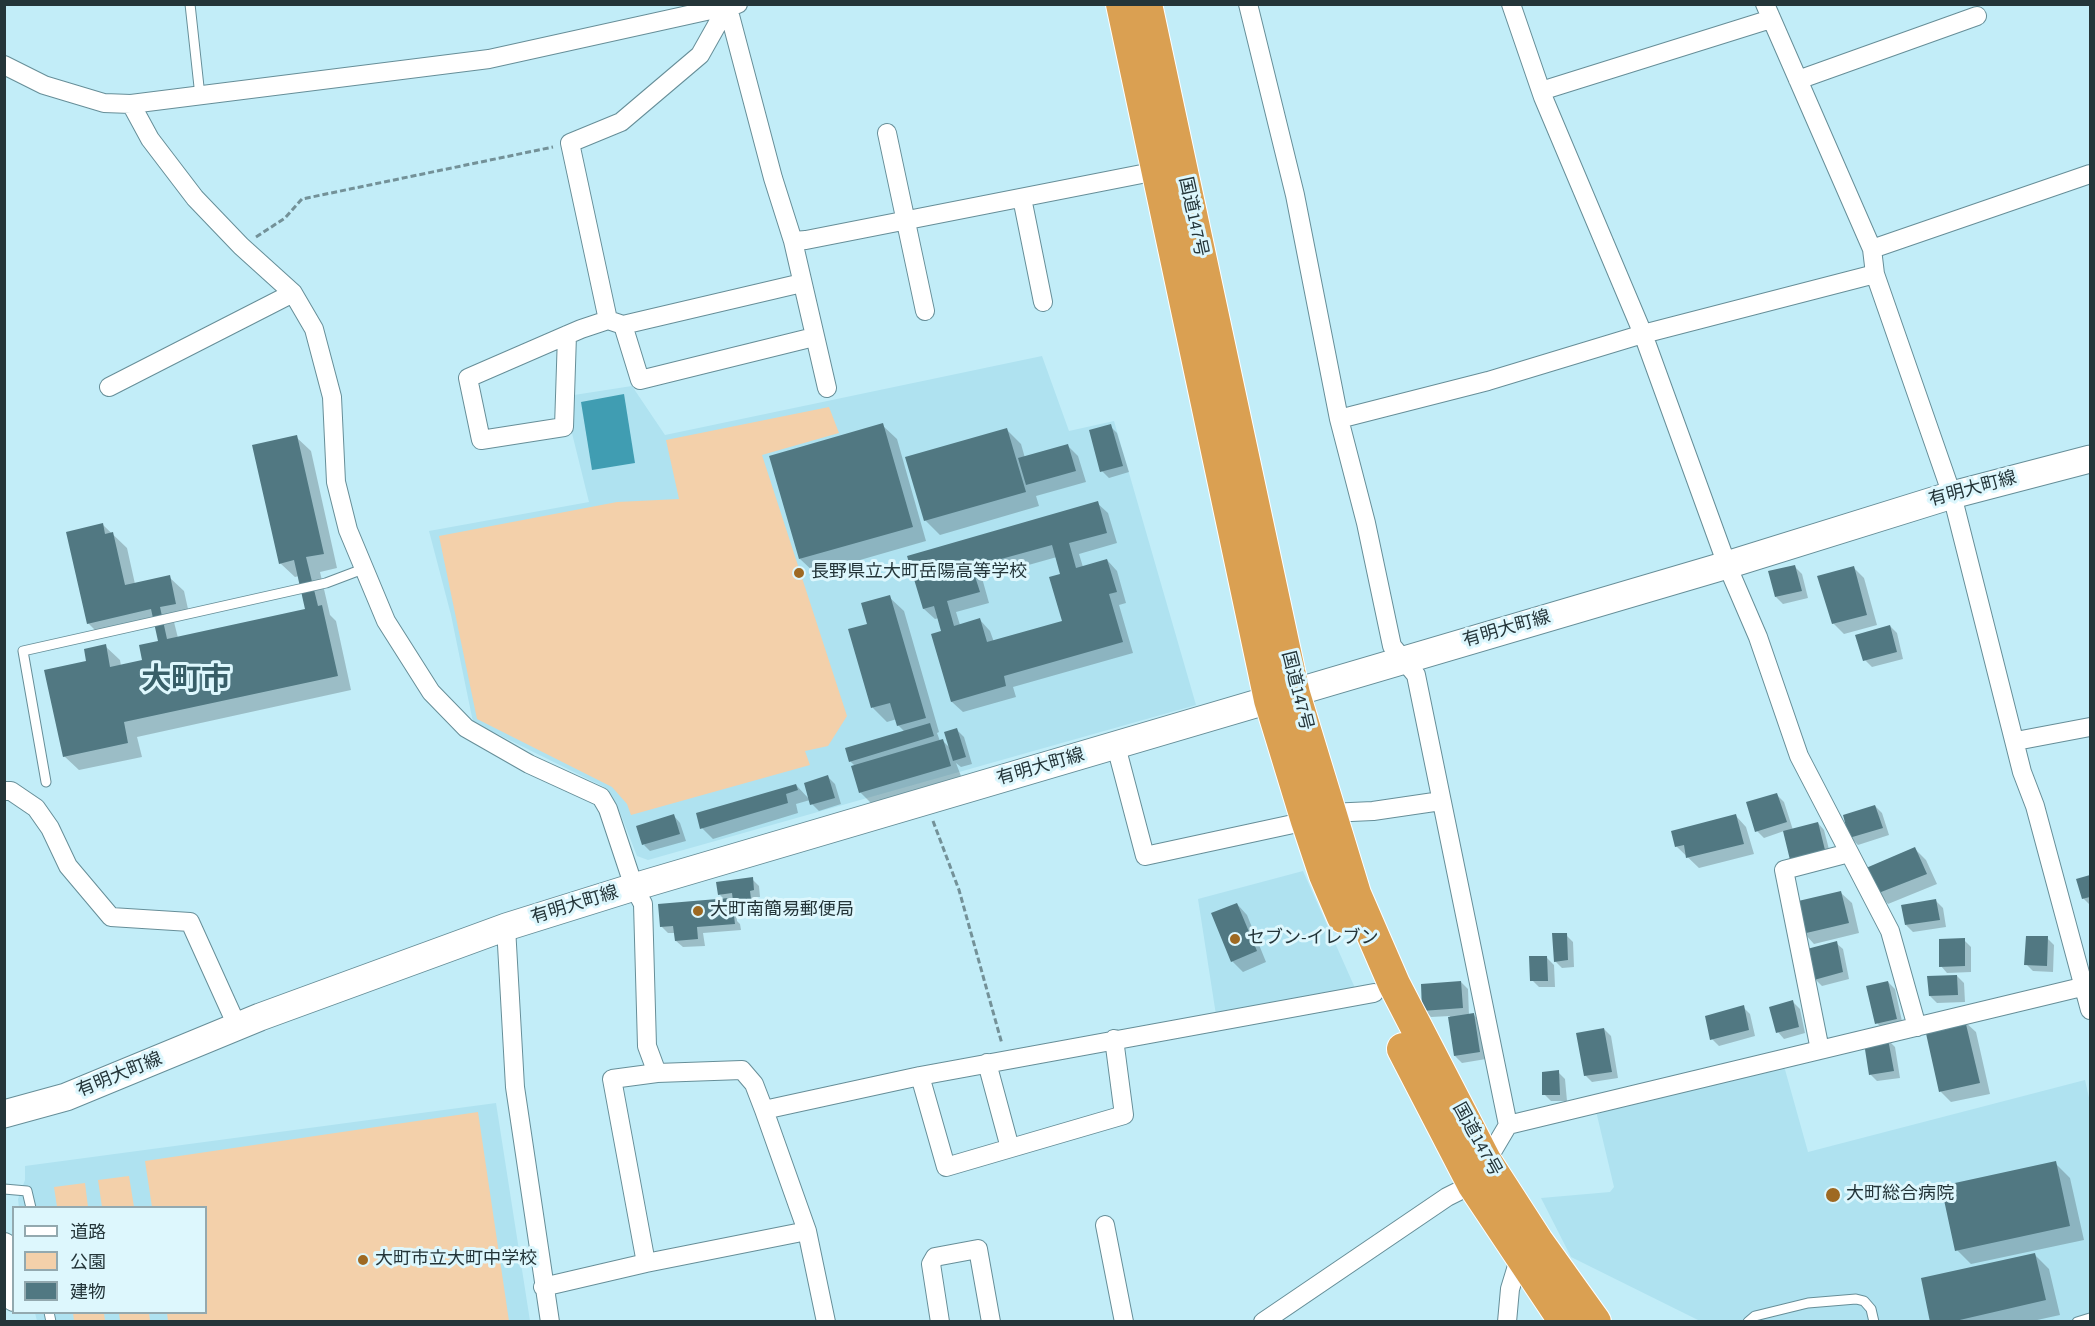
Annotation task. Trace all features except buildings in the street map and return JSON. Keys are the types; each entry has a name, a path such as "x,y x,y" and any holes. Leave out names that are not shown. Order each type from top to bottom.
{"highway":[{"name":"国道147号","path":"1122,4 1169,169 1282,697 1318,817 1355,894 1479,1173"},
{"name":"国道147号","path":"1146,4 1169,169"},
{"name":"国道147号","path":"1318,817 1325,875 1374,993 1479,1173 1528,1248 1565,1322"},
{"name":"国道147号","path":"1528,1248 1595,1322"}],"main road":[{"name":"有明大町線","path":"4,1114 66,1097 260,1017 506,927 634,887 1116,747 1726,565 1952,495 2091,459"}],"street":[{"path":"1511,4 1541,92 1643,334 1726,565 1758,636 1799,756 1890,931 1917,1027"},
{"path":"4,65 45,86 104,103 131,104 489,59 731,5"},
{"path":"731,5 700,55 621,122 570,143 615,322 640,380 814,337"},
{"path":"731,5 773,178 793,241 827,388"},
{"path":"1255,6 1339,419 1366,523 1392,646 1416,675 1508,1125 1479,1173 1284,1316 1263,1322"},
{"path":"1541,92 1768,12 1872,249 1875,274 1952,495 2022,772 2035,806 2088,985 2091,1010"},
{"path":"1798,80 1977,16"},
{"path":"131,104 150,139 195,198 241,246 293,293 314,329 332,397 336,482 348,530 386,621 431,692 466,728 529,764 601,797 609,809 634,887 643,904 647,1046 657,1073"},
{"path":"887,133 925,310"},
{"path":"793,241 1169,169"},
{"path":"1872,249 2091,174"},
{"path":"1022,198 1043,302"},
{"path":"1339,419 1488,381 1643,334 1875,274"},
{"path":"567,335 564,427 481,440 468,378 567,335 615,322 802,283"},
{"path":"109,387 293,293"},
{"path":"2016,741 2091,727"},
{"path":"1116,747 1145,856 1318,817 1442,801"},
{"path":"4,791 10,791 36,808 50,828 68,866 111,917 190,922 238,1028"},
{"path":"1820,1050 1784,870 1849,853"},
{"path":"506,927 515,1087 550,1322"},
{"path":"1508,1125 2088,985"},
{"path":"764,1110 920,1076 1374,993"},
{"path":"920,1076 946,1167 1124,1115 1114,1039"},
{"path":"987,1064 1010,1148"},
{"path":"646,1263 612,1078 657,1073 742,1070 754,1084 807,1232 826,1322"},
{"path":"1105,1225 1124,1322"},
{"path":"543,1287 646,1263 807,1232"},
{"path":"4,1245 12,1288"},
{"path":"1507,1322 1510,1288 1528,1248"},
{"path":"940,1322 931,1264 935,1257 978,1250 991,1322"}],"lane":[{"path":"190,4 200,96"},
{"path":"46,782 23,651 326,583 363,569"},
{"path":"4,1189 27,1191 31,1206"},
{"path":"1748,1322 1755,1316 1808,1303 1856,1299 1864,1301 1871,1309 1874,1322"},
{"path":"2077,1322 2091,1318"}],"path":[{"path":"241,246 285,218 302,199 570,143"},
{"path":"926,802 958,890 1006,1060"}],"shaded area":[{"name":"長野県立大町岳陽高等学校","path":"1042,356 1069,431 1114,421 1196,705 648,860 637,856 617,805 604,787 473,722 451,615 429,531 589,502 569,421 574,395 632,386 665,435"},
{"path":"624,394 635,463 592,470 581,402"},
{"path":"1303,871 1355,988 1216,1015 1198,899"},
{"name":"大町総合病院","path":"1784,1066 1808,1152 2085,1080 2090,1102 2090,1321 1700,1321 1571,1257 1541,1198 1610,1192 1614,1187 1596,1111"},
{"name":"大町市立大町中学校","path":"496,1103 530,1321 37,1321 35,1314 207,1314 207,1206 19,1206 18,1199 25,1180 25,1166"}],"green space":[{"path":"829,407 839,433 762,455 847,716 828,746 805,751 810,765 631,815 627,804 612,787 477,719 439,536 617,502 679,499 666,440"},
{"name":"大町市立大町中学校","path":"478,1112 509,1321 168,1321 167,1314 207,1314 207,1206 152,1206 145,1161"},
{"path":"129,1176 134,1206 102,1206 98,1180"},
{"path":"85,1183 88,1206 57,1206 54,1187"},
{"path":"73,1314 104,1314 105,1321 74,1321"},
{"path":"119,1314 149,1314 150,1321 120,1321"}],"place":[{"name":"長野県立大町岳陽高等学校","path":"799,573"},
{"name":"大町南簡易郵便局","path":"698,911"},
{"name":"セブン-イレブン","path":"1235,939"},
{"name":"大町総合病院","path":"1833,1195"},
{"name":"大町市立大町中学校","path":"363,1260"}],"district":[{"name":"大町市","path":"186,682"}]}
